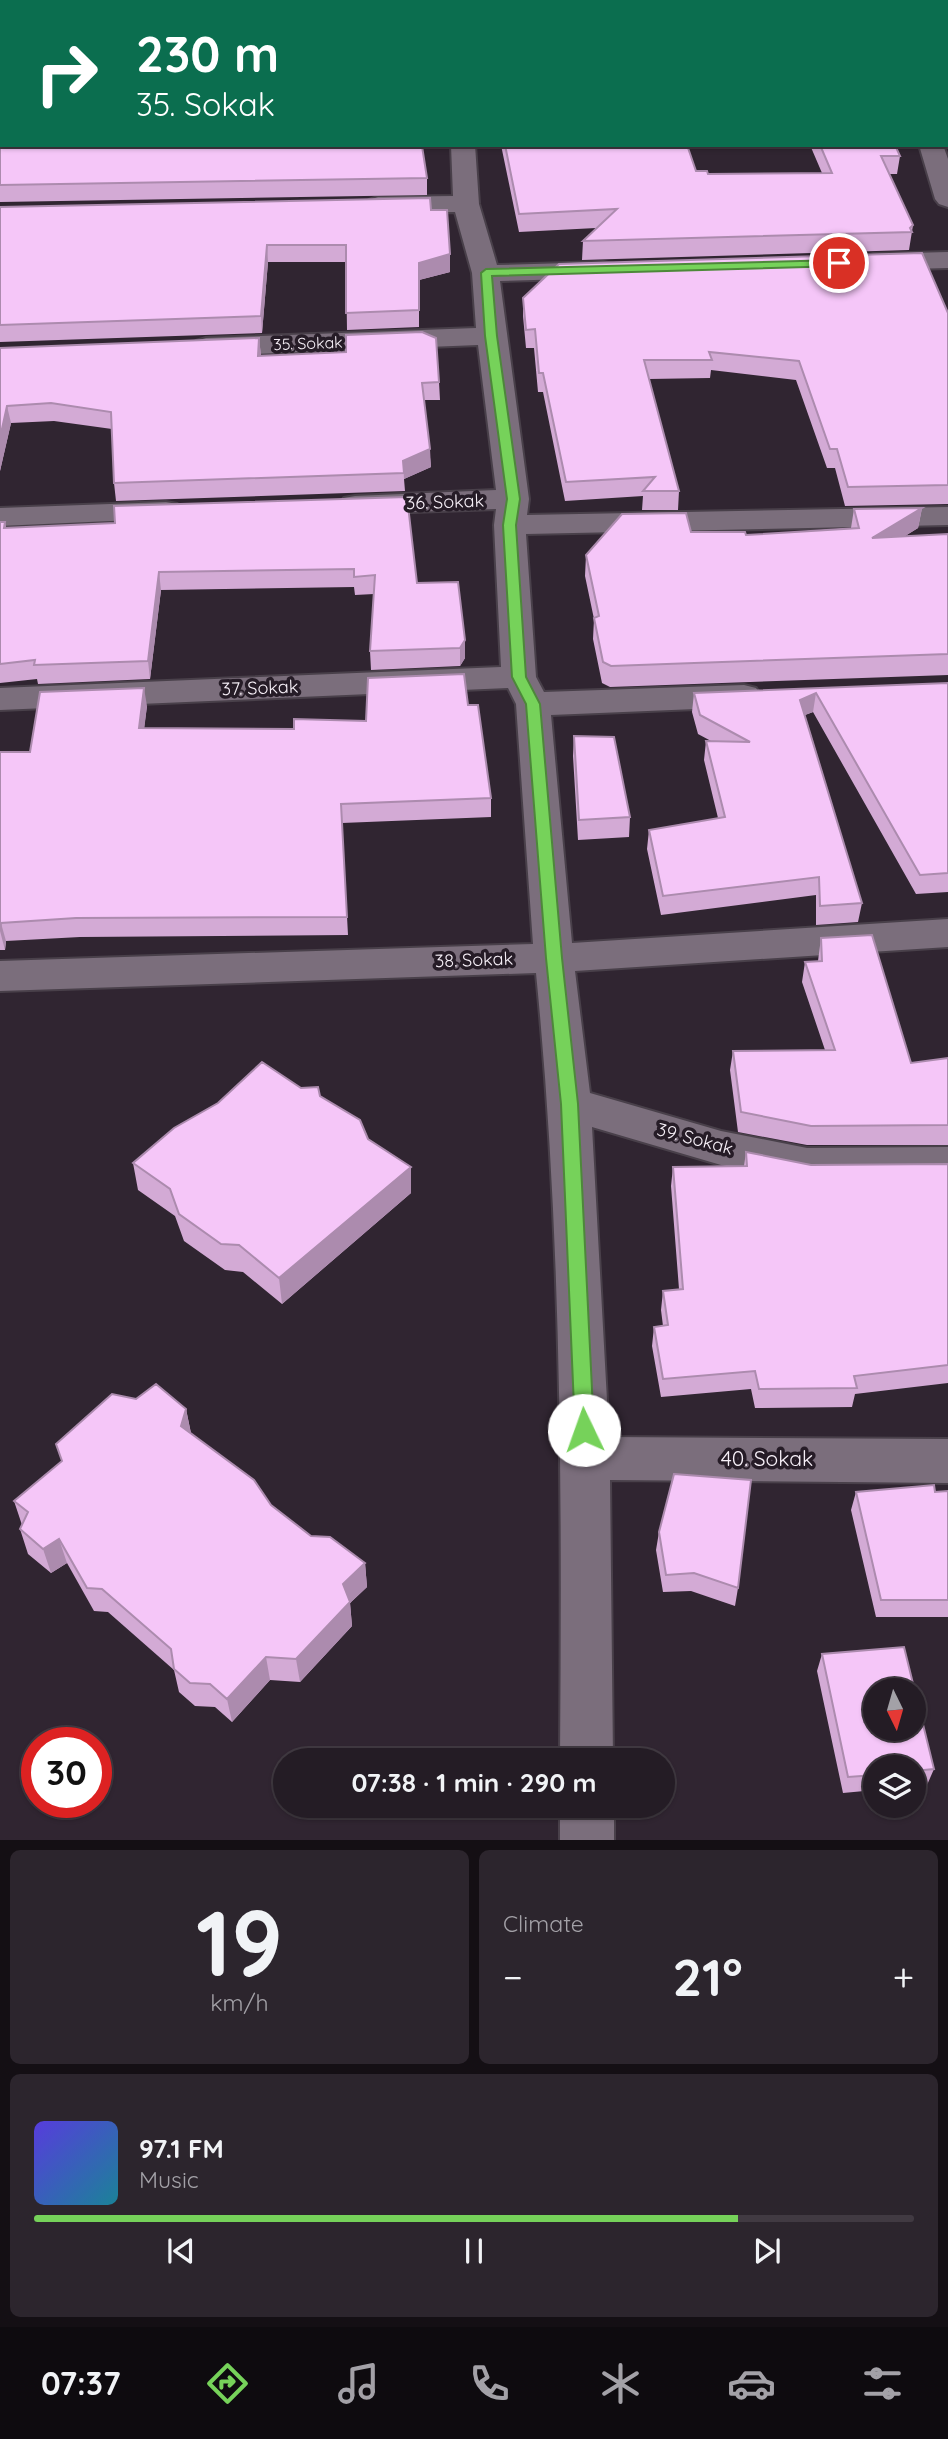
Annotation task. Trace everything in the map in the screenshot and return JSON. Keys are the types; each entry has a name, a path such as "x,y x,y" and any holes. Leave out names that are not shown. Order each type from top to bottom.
{"street":[{"path":"463,147 466,204 486,273 511,512 526,691 570,1104 586,1458 587,1748"},
{"path":"932,147 948,200"},
{"path":"357,206 466,204"},
{"path":"850,263 948,260"},
{"path":"486,273 626,269"},
{"name":"35. Sokak","path":"177,348 491,336"},
{"name":"36. Sokak","path":"319,506 511,512 948,516"},
{"path":"0,517 194,510"},
{"name":"37. Sokak","path":"0,698 526,691 782,695"},
{"name":"38. Sokak","path":"0,976 554,958 948,933"},
{"name":"39. Sokak","path":"570,1104 721,1148 807,1165 948,1164"},
{"name":"40. Sokak","path":"586,1458 948,1461"},
{"path":"587,1818 587,1840"}],"building":[{"path":"0,147 422,147 427,178 0,185"},
{"path":"505,147 688,147 696,171 707,171 708,174 832,173 821,147 896,147 900,156 881,156 913,225 910,228 912,232 583,241 617,209 519,214"},
{"path":"430,198 431,210 447,210 450,254 419,263 419,310 346,313 346,245 267,245 261,316 0,325 0,207"},
{"path":"922,253 948,313 948,485 848,487 837,449 830,449 799,361 709,352 712,360 644,360 679,491 643,491 655,477 566,482 543,373 539,373 535,329 526,330 523,298 559,264"},
{"path":"422,332 436,338 439,382 422,383 430,449 403,461 404,473 114,483 111,412 51,403 7,406 0,438 0,348 259,338 258,356 346,352 346,335"},
{"path":"407,497 417,583 458,582 465,640 460,648 370,651 375,575 354,577 354,569 159,572 148,661 34,665 35,660 0,664 0,522 5,522 4,528 115,523 114,506"},
{"path":"922,508 872,538 948,534 948,654 611,666 603,662 594,618 599,616 586,555 622,514 686,513 691,532 745,532 746,535 859,528 854,509"},
{"path":"464,674 468,705 478,705 491,798 341,804 347,917 76,918 1,923 0,931 0,752 30,752 40,692 144,688 139,728 294,729 294,719 366,721 368,678"},
{"path":"948,683 948,873 920,875 816,693 800,700 862,903 820,906 819,877 663,896 649,830 725,817 706,741 750,742 700,715 694,693"},
{"path":"574,736 614,737 630,817 579,820"},
{"path":"872,935 911,1063 948,1058 948,1125 811,1126 741,1112 733,1051 835,1050 805,962 822,961 821,938"},
{"path":"262,1062 301,1088 318,1087 320,1096 360,1120 368,1139 411,1167 279,1278 239,1245 221,1244 179,1214 170,1189 133,1163 174,1128 218,1103"},
{"path":"746,1152 811,1165 948,1164 948,1365 854,1376 857,1388 759,1389 755,1371 663,1379 654,1327 668,1325 663,1291 683,1289 673,1167 747,1166"},
{"path":"156,1384 186,1409 181,1426 254,1480 271,1505 311,1536 330,1537 365,1563 343,1584 350,1602 296,1659 266,1657 227,1699 210,1684 190,1683 174,1669 171,1649 102,1589 87,1588 59,1539 43,1549 20,1529 28,1512 14,1501 62,1461 56,1444 112,1394 136,1399"},
{"path":"674,1474 751,1480 738,1588 694,1573 666,1575 659,1532"},
{"path":"934,1485 935,1492 948,1491 948,1600 881,1600 856,1492"},
{"path":"904,1647 912,1678 863,1678 863,1741 926,1741 926,1736 934,1769 926,1770 926,1755 863,1755 863,1776 848,1777 822,1654"}],"route":[{"path":"584,1430 570,1104 554,958 533,704 519,677 510,525 513,499 491,336 486,273 839,263"}]}
